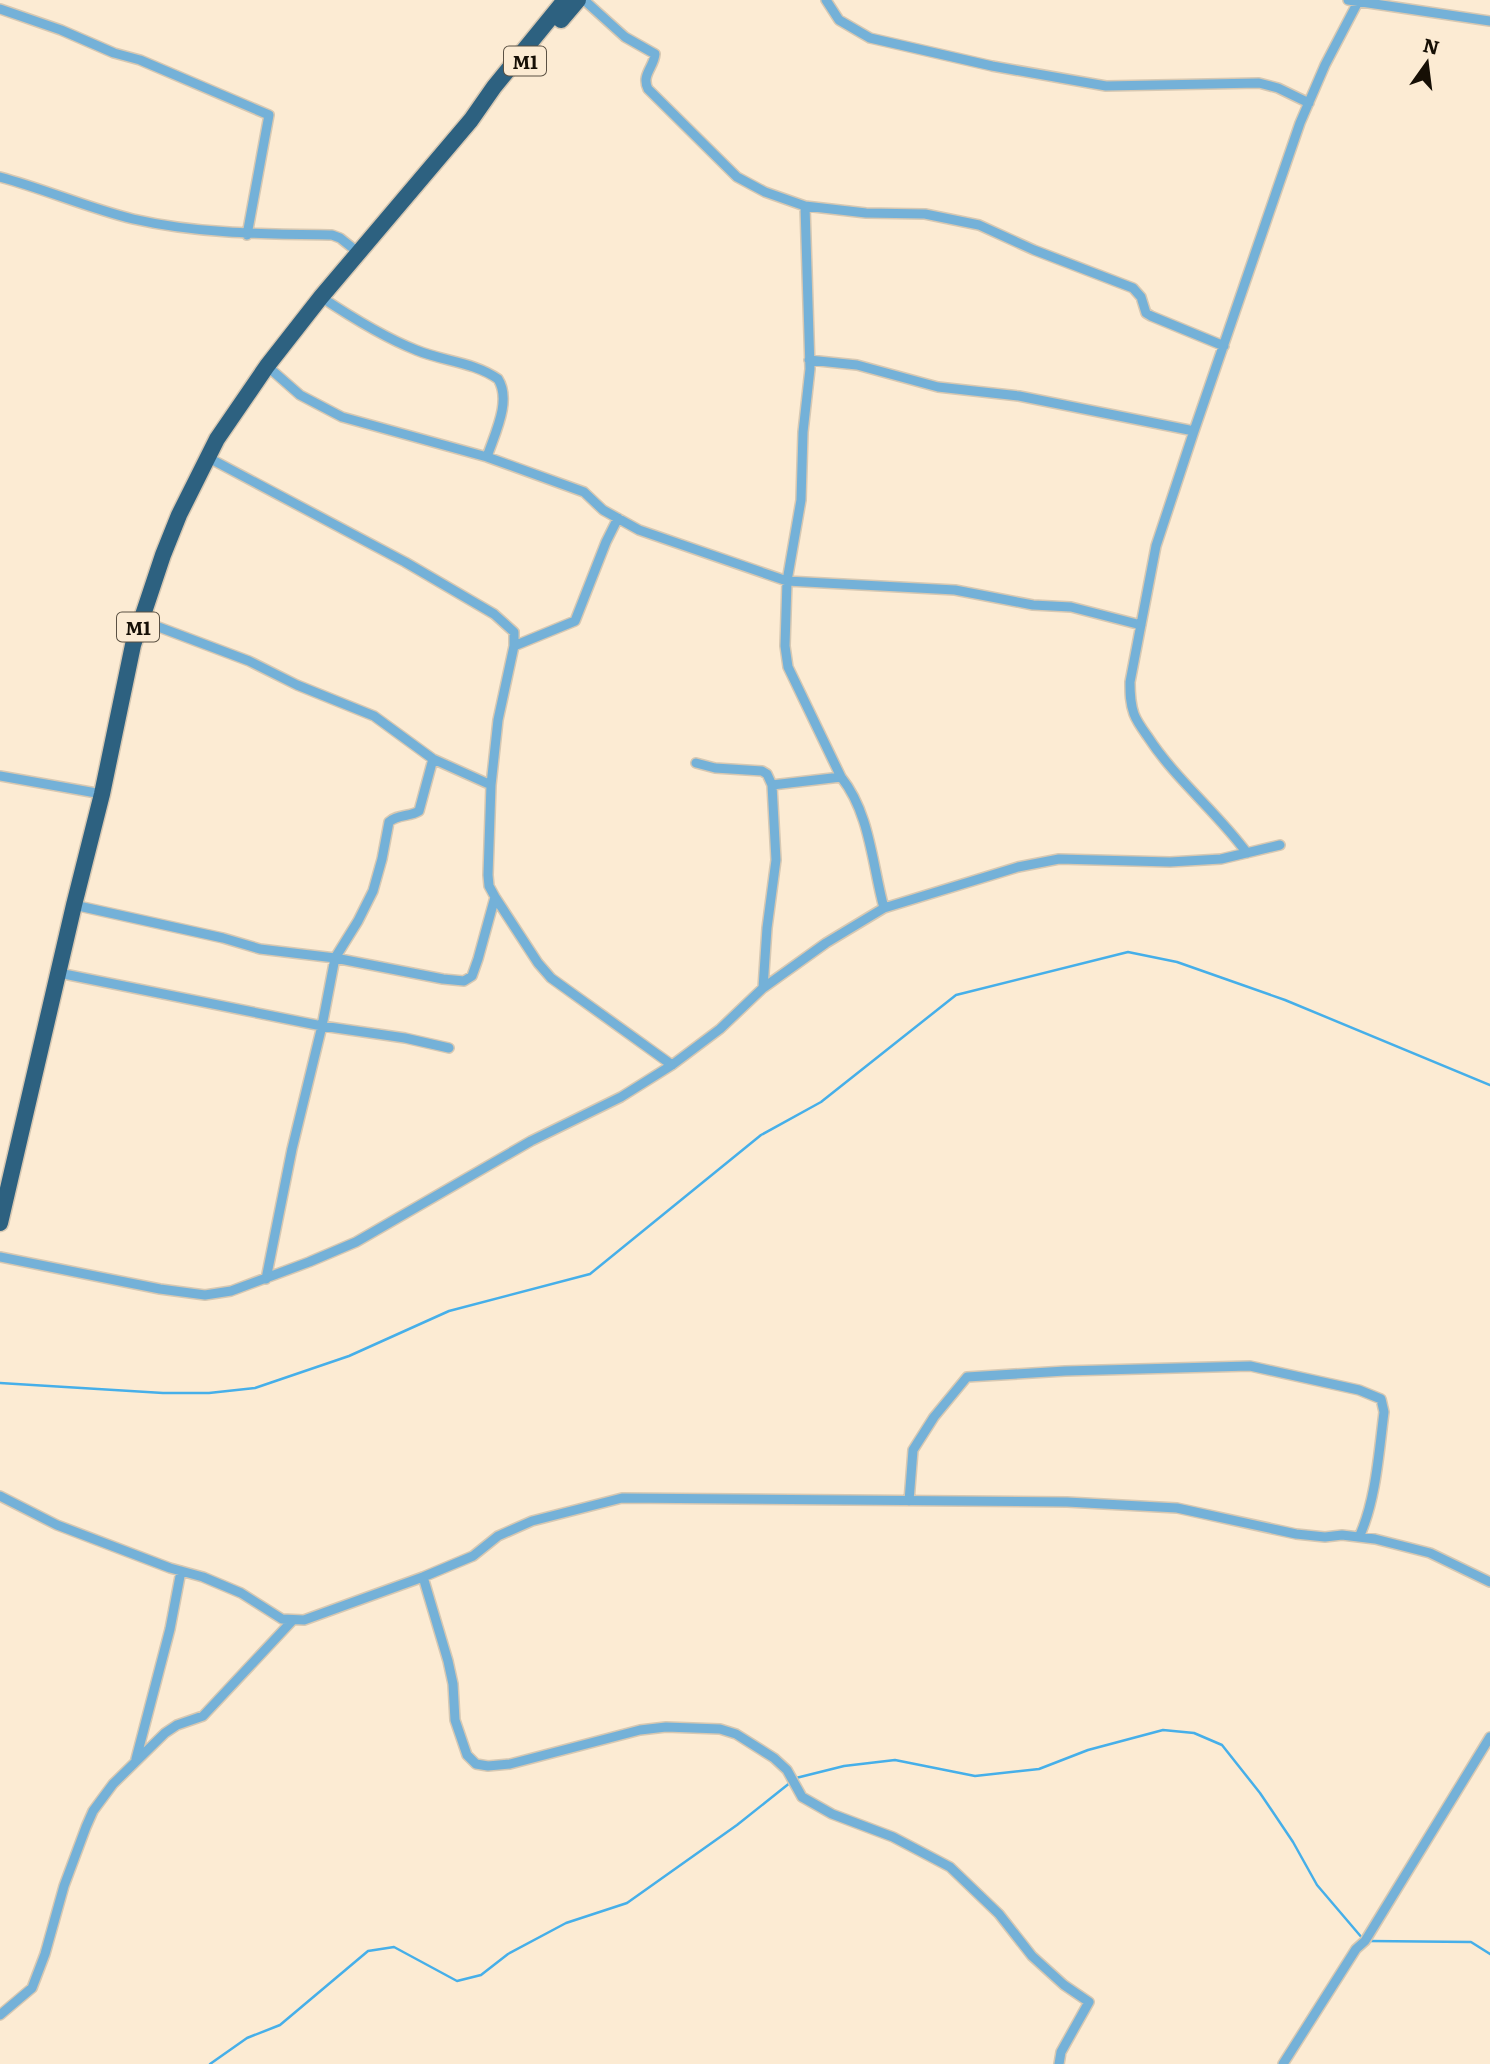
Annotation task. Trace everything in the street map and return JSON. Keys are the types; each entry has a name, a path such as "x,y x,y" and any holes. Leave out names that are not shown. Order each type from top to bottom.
{"highway":[{"name":"M1","path":"0,1223 102,794 140,620 171,535 206,457 247,393 321,297 471,120 485,109 568,0"}],"street":[{"path":"584,0 625,37 655,54 646,75 648,89 737,177 765,192 805,206 866,213 925,214 979,225 1034,250 1133,288 1141,298 1146,313 1224,346"},
{"path":"826,0 839,20 870,38 992,66 1106,86 1259,83 1278,88 1309,103"},
{"path":"1247,853 1155,747 1135,716 1130,699 1130,682 1156,546 1300,123 1355,1 1490,21"},
{"path":"0,9 114,53 140,60 269,115 247,234"},
{"path":"0,177 132,219 181,228 247,234 332,235 359,253"},
{"path":"805,206 808,392 803,432 801,500 787,582 785,624 788,667 861,814 884,908"},
{"path":"321,297 368,326 415,350 481,369 498,379 503,391 503,403 487,457"},
{"path":"809,360 857,365 938,387 1019,396 1194,431"},
{"path":"267,366 300,395 342,417 487,457 584,492 603,510 639,530 787,582 955,590 1033,606 1072,607 1141,625"},
{"path":"206,457 405,562 494,614 514,632 514,646 498,720 491,785 489,886 538,963 551,978 672,1066"},
{"path":"514,646 575,621 618,518"},
{"path":"140,620 249,661 297,685 374,716 433,759 491,785"},
{"path":"266,1279 335,958 373,891 388,822 392,818 413,815 419,811 433,759"},
{"path":"696,763 715,768 762,771 767,774 772,785 776,860 763,988"},
{"path":"0,776 102,794"},
{"path":"772,785 841,777"},
{"path":"0,1256 160,1289 205,1295 232,1291 356,1242 531,1141 621,1097 672,1066 720,1029 763,988 826,943 884,908 1018,867 1059,859 1170,862 1221,859 1280,845"},
{"path":"74,905 223,938 260,949 335,958 464,981 472,976 475,968 495,897"},
{"path":"59,973 322,1026 405,1038 449,1048"},
{"path":"909,1501 913,1450 934,1417 967,1377 1065,1371 1250,1366 1359,1390 1381,1399 1384,1412 1372,1499 1359,1537"},
{"path":"0,1496 57,1525 212,1580 241,1593 282,1619 292,1621 304,1620 423,1577 472,1556 498,1536 532,1521 622,1498 1067,1502 1177,1508 1296,1534 1359,1537 1430,1553 1490,1582"},
{"path":"136,1759 170,1629 181,1571"},
{"path":"423,1577 448,1661 453,1684 455,1720 467,1755 476,1764 510,1765 640,1730 666,1727 720,1729 736,1734 788,1770 802,1797 832,1814 893,1837 950,1867 999,1914 1032,1956 1064,1985 1089,2002 1061,2052 1059,2064"},
{"path":"0,2015 32,1988 86,1827 93,1811 113,1784 136,1759 171,1729 203,1716 292,1621"},
{"path":"1283,2064 1356,1949 1365,1941 1490,1737"}],"waterway":[{"path":"0,1383 163,1393 209,1393 255,1388 349,1356 449,1311 590,1274 761,1135 821,1102 956,995 1128,952 1177,962 1285,1000 1490,1085"},
{"path":"796,1778 844,1766 895,1760 975,1776 1039,1769 1088,1750 1163,1730 1194,1733 1222,1745 1260,1793 1293,1842 1317,1885 1363,1939"},
{"path":"210,2064 247,2038 280,2025 368,1951 394,1947 457,1981 481,1975 508,1954 566,1923 627,1903 737,1825 791,1782"},
{"path":"1369,1941 1471,1942 1490,1954"}]}
